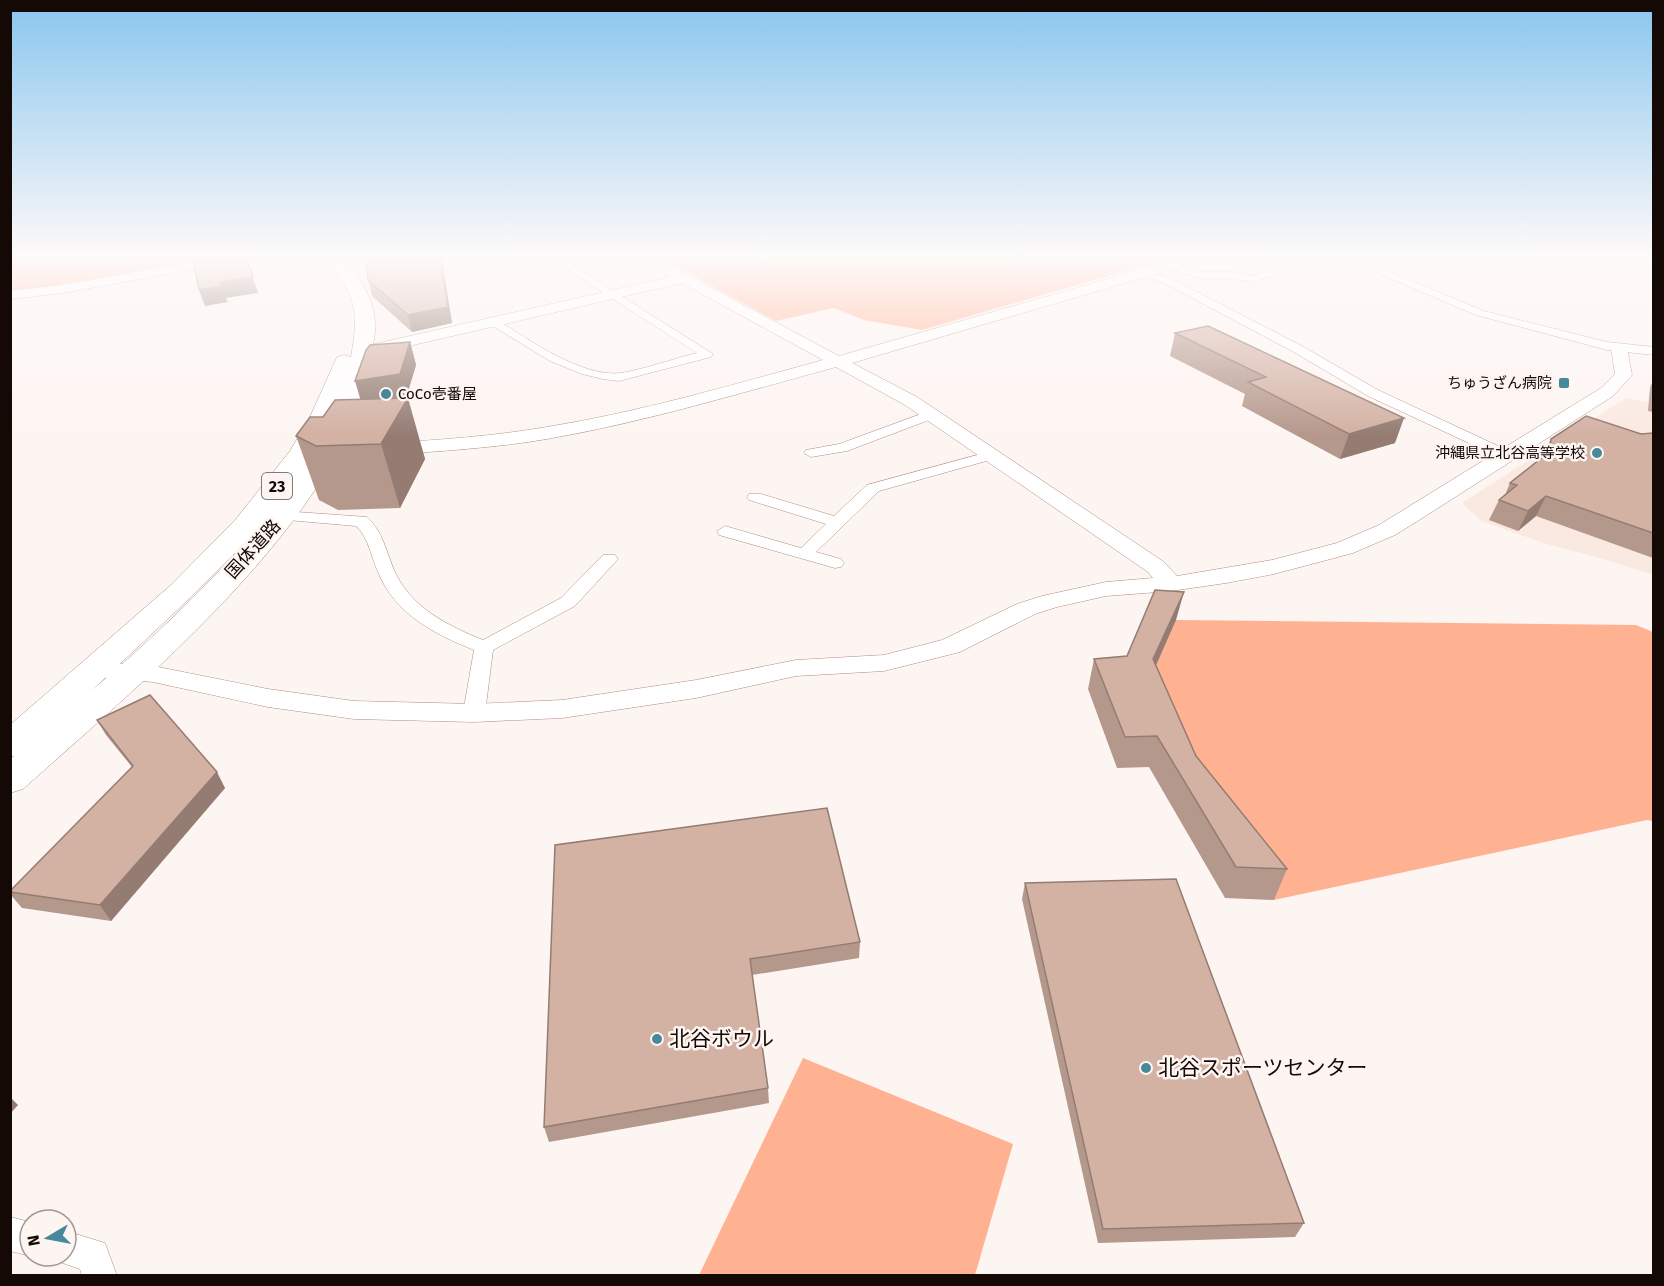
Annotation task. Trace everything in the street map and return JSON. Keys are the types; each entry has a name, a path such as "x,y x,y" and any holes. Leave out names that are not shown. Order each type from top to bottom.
{"main road":[{"name":"国体道路","path":"10,745 96,670 222,550 266,501 302,452 332,393 345,355 347,325 345,316"},
{"name":"国体道路","path":"10,780 132,672 234,571 340,450 365,351 364,316"}],"street":[{"path":"365,351 522,316"},
{"path":"495,322 541,353 604,377 619,377 707,354 645,316"},
{"path":"751,316 932,414 1156,567 1171,584"},
{"path":"373,449 477,442 547,433 643,414 997,316"},
{"path":"1233,316 1431,422 1506,455"},
{"path":"1492,316 1619,348 1653,351"},
{"path":"96,670 173,677 268,698 354,710 474,713 562,709 696,689 796,668 884,663 951,646 1026,609 1051,601 1106,589 1171,584 1274,567 1360,542 1416,513 1620,382 1624,369 1619,348"},
{"path":"811,453 842,448 932,414"},
{"path":"803,555 873,488 992,455"},
{"path":"755,497 837,522"},
{"path":"282,516 361,521 369,527 389,579 418,614 442,631 484,647 568,602 609,559"},
{"path":"725,531 835,563"},
{"path":"474,713 484,647"},
{"path":"78,1251 93,1255 100,1275"}],"shaded area":[{"path":"767,316 798,316 776,321"},
{"path":"854,316 970,316 922,330 864,320"},
{"name":"沖縄県立北谷高等学校","path":"1626,398 1653,403 1653,575 1547,544 1481,521 1462,503"},
{"path":"1176,620 1636,625 1653,632 1653,821 1647,820 1274,900 1187,787 1146,688"},
{"path":"803,1058 1013,1144 975,1275 699,1275"}],"building":[{"path":"1208,326 1404,418 1349,434 1248,382 1266,377 1175,333"},
{"path":"410,342 400,374 355,381 370,345"},
{"path":"408,398 381,444 316,446 296,436 310,417 323,417 335,400"},
{"path":"1586,416 1641,434 1653,433 1653,533 1546,496 1528,511 1499,500 1517,485 1510,483 1549,452 1551,439"},
{"path":"1155,590 1184,592 1153,659 1196,756 1287,869 1236,867 1157,736 1125,737 1094,659 1127,656"},
{"path":"150,695 217,772 100,905 10,892 133,766 97,720"},
{"name":"北谷ボウル","path":"827,808 860,942 750,959 768,1088 544,1127 555,845"},
{"name":"北谷スポーツセンター","path":"1176,879 1304,1223 1103,1229 1025,883"}],"place":[{"name":"ちゅうざん病院","path":"1564,383"},
{"name":"CoCo壱番屋","path":"386,394"},
{"name":"沖縄県立北谷高等学校","path":"1597,453"},
{"name":"北谷ボウル","path":"657,1039"},
{"name":"北谷スポーツセンター","path":"1146,1068"}]}
